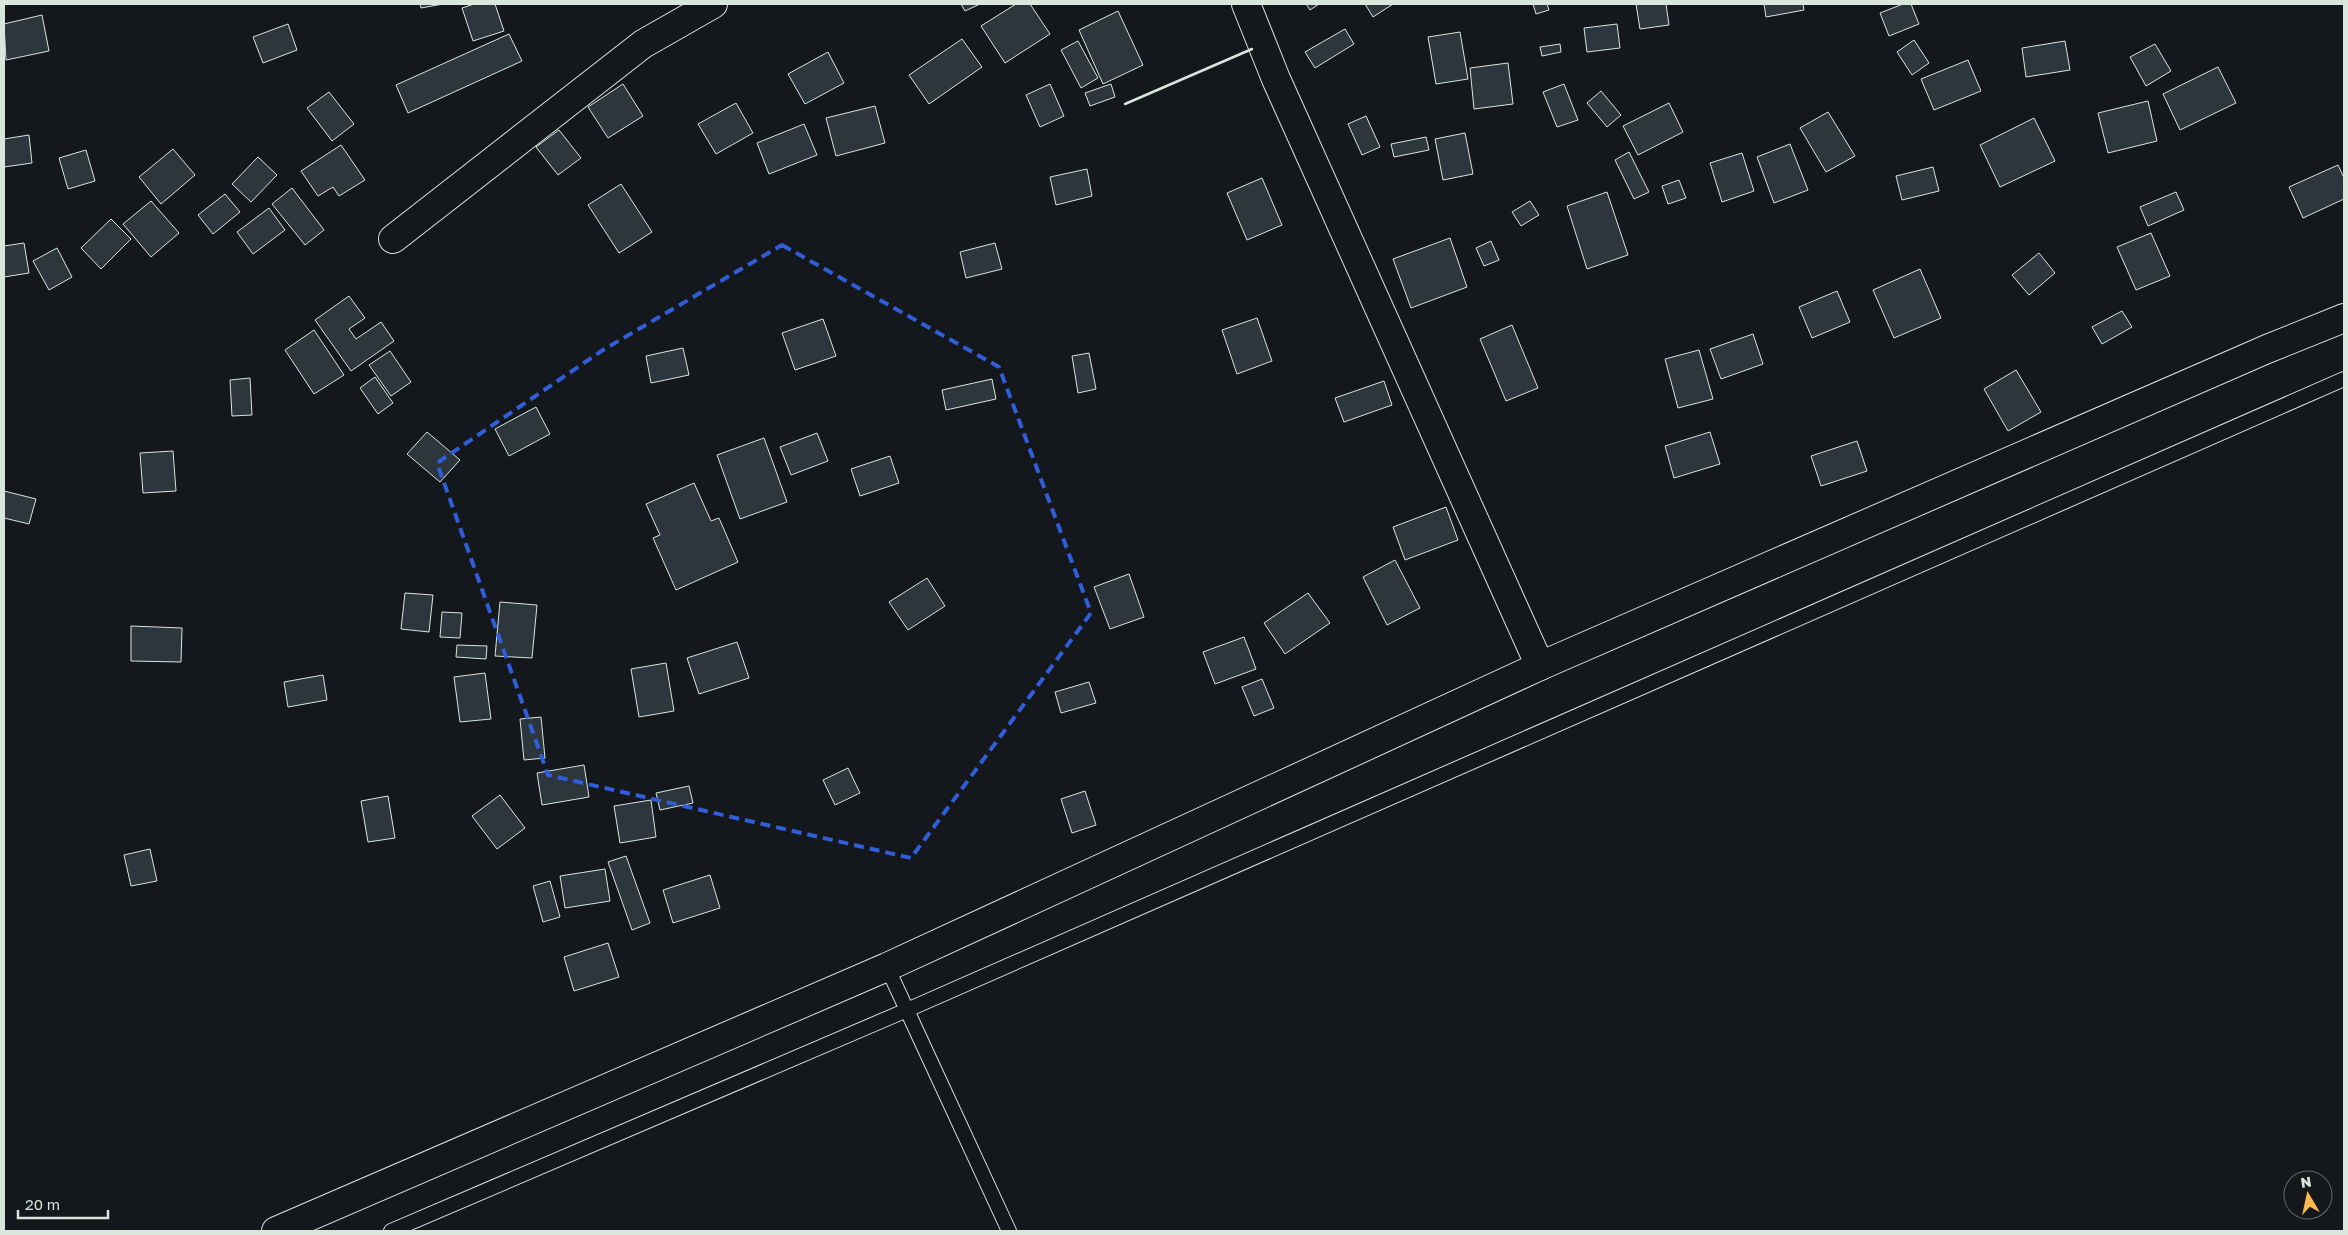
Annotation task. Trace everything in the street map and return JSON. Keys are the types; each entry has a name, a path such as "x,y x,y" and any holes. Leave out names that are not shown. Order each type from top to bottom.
{"street":[{"path":"393,240 643,44 712,4"},
{"path":"1246,4 1276,80 1540,666"},
{"path":"276,1231 888,967 1540,666 2267,349 2344,318"}],"lane":[{"path":"391,1231 907,1010 2344,379"},
{"path":"888,967 1009,1231"}],"highlighted area":[{"path":"782,245 999,367 1091,613 911,858 739,820 548,775 437,463 603,350"}],"building":[{"path":"420,4 443,4 421,8"},
{"path":"474,4 495,4 504,31 473,41 462,8"},
{"path":"961,4 980,4 965,11"},
{"path":"1016,4 1030,4 1050,34 1005,63 981,26"},
{"path":"1306,4 1319,4 1310,10"},
{"path":"1365,4 1393,4 1373,17"},
{"path":"1533,4 1547,4 1549,10 1536,14"},
{"path":"1636,4 1666,4 1669,25 1640,29"},
{"path":"1764,4 1803,4 1804,10 1766,17"},
{"path":"1903,4 1911,4 1919,24 1889,36 1880,13"},
{"path":"1118,11 1143,65 1103,84 1079,30"},
{"path":"42,15 49,51 6,60 4,24"},
{"path":"288,24 297,50 263,63 253,37"},
{"path":"1617,24 1620,48 1587,52 1584,28"},
{"path":"1345,29 1354,44 1315,68 1305,52"},
{"path":"1460,32 1468,79 1436,84 1428,37"},
{"path":"509,34 522,61 408,113 396,85"},
{"path":"962,39 982,67 929,104 909,75"},
{"path":"1914,40 1929,63 1912,75 1897,52"},
{"path":"1078,41 1098,78 1081,88 1061,50"},
{"path":"2065,41 2070,70 2026,77 2022,48"},
{"path":"1560,44 1561,52 1542,56 1540,47"},
{"path":"2155,44 2171,71 2146,86 2130,57"},
{"path":"828,52 844,83 805,104 788,74"},
{"path":"1968,60 1981,91 1934,110 1921,79"},
{"path":"1508,63 1513,104 1474,109 1470,68"},
{"path":"2218,67 2236,103 2180,130 2163,94"},
{"path":"623,84 643,116 608,138 588,107"},
{"path":"1050,84 1064,116 1040,127 1026,95"},
{"path":"1111,84 1115,97 1090,106 1085,93"},
{"path":"1564,84 1578,120 1557,127 1543,92"},
{"path":"1601,91 1621,115 1607,127 1587,103"},
{"path":"329,92 354,124 332,141 307,108"},
{"path":"2148,101 2157,141 2108,153 2098,113"},
{"path":"736,103 753,133 716,154 698,124"},
{"path":"1669,103 1683,132 1638,155 1623,126"},
{"path":"875,106 885,143 836,156 826,118"},
{"path":"1828,112 1855,156 1826,172 1800,128"},
{"path":"1366,116 1380,147 1362,155 1348,124"},
{"path":"2034,118 2055,161 2000,187 1980,145"},
{"path":"804,124 817,155 769,174 757,143"},
{"path":"559,130 581,158 558,175 536,147"},
{"path":"1465,133 1473,174 1443,180 1435,139"},
{"path":"29,135 32,163 4,167 4,139"},
{"path":"1426,137 1429,150 1394,157 1391,144"},
{"path":"1790,144 1808,190 1774,203 1757,157"},
{"path":"341,145 365,180 339,196 333,187 318,196 301,171"},
{"path":"173,149 195,175 161,204 139,177"},
{"path":"86,150 95,181 68,189 59,158"},
{"path":"1629,152 1649,192 1634,199 1615,160"},
{"path":"1742,153 1754,191 1722,202 1710,163"},
{"path":"258,157 277,175 251,202 232,184"},
{"path":"2338,165 2344,178 2344,199 2303,218 2289,187"},
{"path":"1933,167 1939,191 1902,200 1896,176"},
{"path":"1087,169 1092,196 1056,205 1050,177"},
{"path":"1262,178 1282,225 1247,240 1227,193"},
{"path":"1679,180 1686,198 1668,204 1662,186"},
{"path":"621,184 652,232 619,253 588,205"},
{"path":"292,188 324,230 305,245 272,204"},
{"path":"1607,192 1628,255 1587,269 1567,206"},
{"path":"2176,192 2184,210 2148,226 2140,207"},
{"path":"225,194 240,212 213,234 198,215"},
{"path":"151,201 179,233 151,257 123,224"},
{"path":"1530,201 1539,215 1521,226 1512,212"},
{"path":"269,208 285,230 253,254 237,232"},
{"path":"111,219 131,239 101,269 81,248"},
{"path":"2151,233 2170,276 2136,290 2117,247"},
{"path":"1450,238 1467,287 1411,308 1393,259"},
{"path":"1491,241 1499,260 1484,266 1476,248"},
{"path":"24,243 29,273 4,277 4,246"},
{"path":"995,243 1002,269 966,278 960,252"},
{"path":"57,248 72,277 49,290 33,261"},
{"path":"2039,253 2055,273 2029,295 2012,275"},
{"path":"1920,269 1941,318 1894,338 1873,290"},
{"path":"1837,291 1850,322 1812,338 1799,307"},
{"path":"349,296 365,318 349,329 356,339 381,322 394,341 351,371 315,320"},
{"path":"2122,311 2132,327 2102,344 2092,327"},
{"path":"1257,318 1272,361 1237,374 1222,330"},
{"path":"823,319 836,356 795,370 782,333"},
{"path":"1512,325 1538,388 1506,401 1480,339"},
{"path":"314,330 344,375 314,394 285,350"},
{"path":"1753,334 1763,364 1721,379 1710,349"},
{"path":"683,348 689,375 651,383 646,356"},
{"path":"1699,350 1713,399 1678,408 1665,359"},
{"path":"390,351 411,382 391,396 369,365"},
{"path":"1089,353 1096,389 1078,393 1072,356"},
{"path":"2016,370 2041,412 2008,431 1984,389"},
{"path":"375,377 393,403 378,414 360,388"},
{"path":"250,378 252,415 232,416 230,380"},
{"path":"992,379 996,399 946,410 942,390"},
{"path":"1384,381 1392,405 1344,422 1335,398"},
{"path":"536,407 550,434 509,456 495,429"},
{"path":"427,432 460,460 440,482 407,454"},
{"path":"1710,432 1720,464 1674,478 1665,446"},
{"path":"817,433 828,461 791,475 780,447"},
{"path":"764,438 787,502 740,519 717,455"},
{"path":"1857,441 1867,471 1821,486 1811,456"},
{"path":"173,451 176,491 143,493 140,453"},
{"path":"890,456 899,483 860,496 851,469"},
{"path":"694,483 711,521 719,518 738,562 676,590 653,538 660,535 646,504"},
{"path":"4,491 36,499 29,524 4,518"},
{"path":"1446,507 1458,540 1405,560 1393,527"},
{"path":"1395,560 1420,608 1387,625 1363,577"},
{"path":"1129,574 1144,617 1110,629 1094,587"},
{"path":"927,578 945,606 908,630 889,602"},
{"path":"405,593 433,595 429,632 401,629"},
{"path":"1308,593 1330,623 1285,654 1264,623"},
{"path":"500,602 537,605 532,658 495,656"},
{"path":"442,612 462,613 460,638 440,637"},
{"path":"131,626 182,628 181,662 131,661"},
{"path":"1244,637 1256,669 1215,684 1203,652"},
{"path":"737,642 749,678 699,694 687,658"},
{"path":"457,645 487,646 486,659 456,657"},
{"path":"666,663 674,711 639,717 631,669"},
{"path":"485,673 491,719 460,722 454,677"},
{"path":"323,675 327,700 288,707 284,682"},
{"path":"1262,679 1274,708 1254,716 1242,687"},
{"path":"1089,682 1096,703 1061,713 1055,692"},
{"path":"541,717 545,758 524,760 520,719"},
{"path":"584,765 589,797 542,805 537,773"},
{"path":"848,768 860,793 835,805 823,780"},
{"path":"689,786 693,803 660,810 656,793"},
{"path":"1085,791 1096,825 1072,833 1061,799"},
{"path":"500,795 525,828 497,849 472,816"},
{"path":"388,796 395,838 368,842 361,801"},
{"path":"651,800 656,837 620,843 614,806"},
{"path":"150,849 157,881 131,886 124,855"},
{"path":"626,856 650,923 632,930 608,862"},
{"path":"605,869 610,901 565,908 560,876"},
{"path":"710,875 720,908 673,923 663,890"},
{"path":"550,881 560,917 543,922 533,886"},
{"path":"608,943 619,977 574,991 564,957"}],"wall":[{"path":"1125,104 1252,49"}]}
